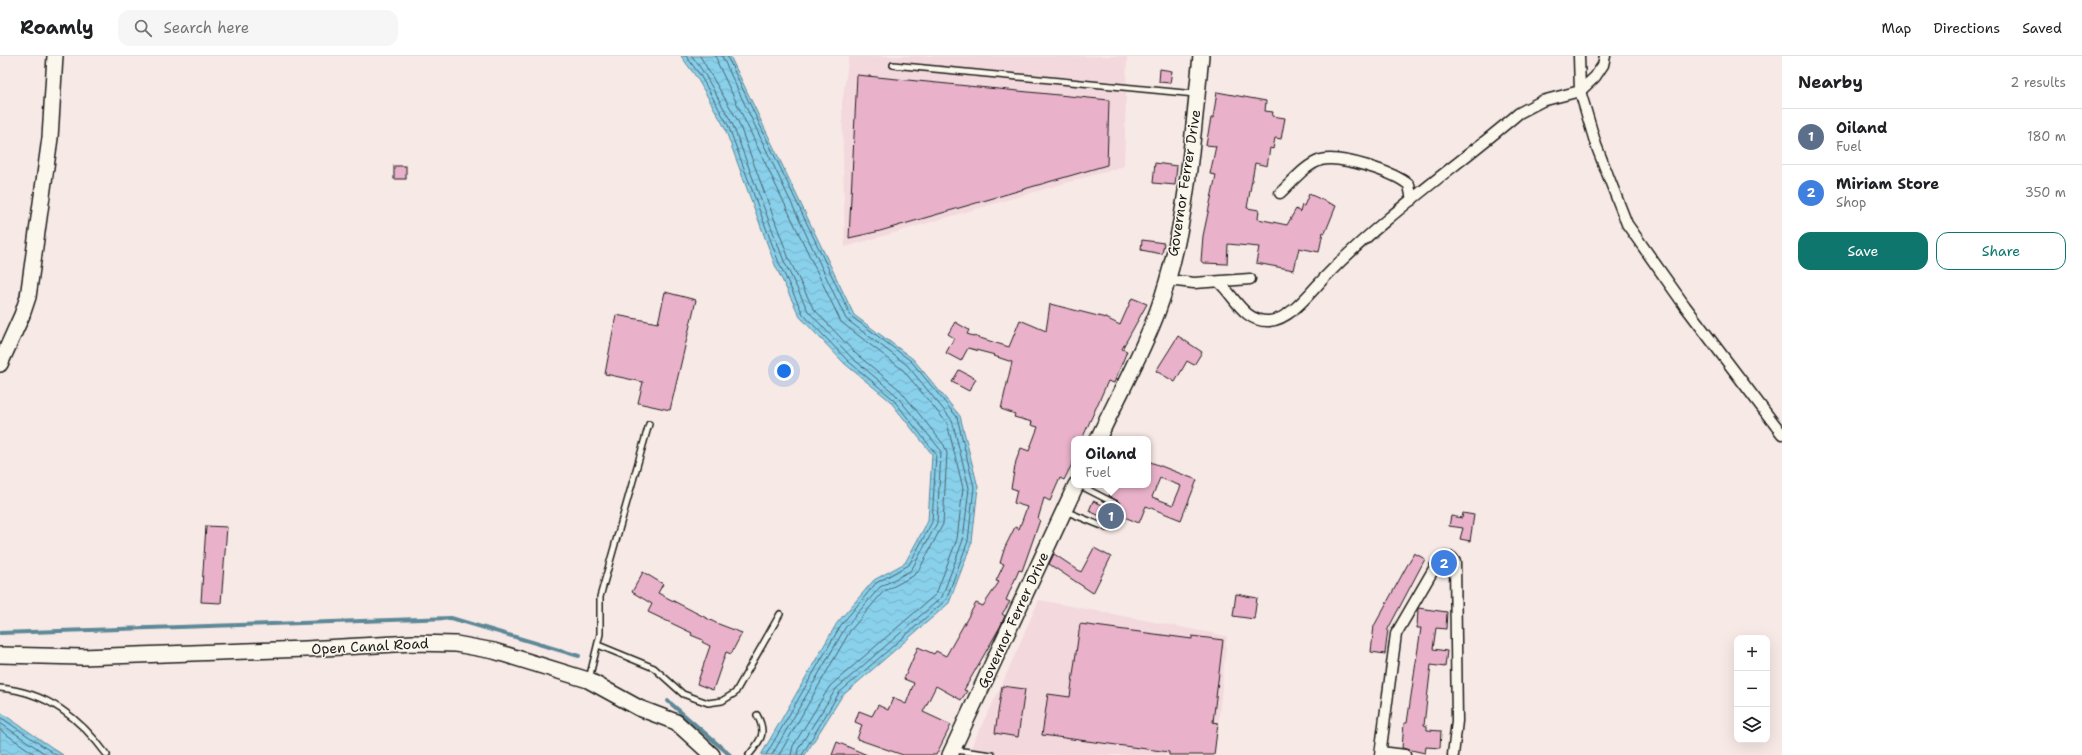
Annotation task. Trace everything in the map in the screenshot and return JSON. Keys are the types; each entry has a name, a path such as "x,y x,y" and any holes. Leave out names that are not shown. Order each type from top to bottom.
{"street":[{"path":"0,364 22,315 28,297 50,138 55,56"},
{"name":"Governor Ferrer Drive","path":"1099,436 1146,338 1167,280 1179,232 1201,56"},
{"path":"1579,56 1580,91 1596,145 1627,224 1685,306 1782,434"},
{"path":"1219,282 1251,318 1270,321 1283,317 1309,294 1361,240 1519,113 1542,101 1580,91 1595,77 1603,65 1605,56"},
{"path":"1280,193 1309,166 1321,160 1332,159 1382,171 1397,177 1409,186 1412,200"},
{"path":"1167,280 1187,283 1250,279"},
{"name":"Governor Ferrer Drive","path":"951,752 1075,488"},
{"path":"1405,755 1381,754 1396,634 1439,560 1445,557 1452,558 1455,562 1458,721 1453,755"},
{"name":"Open Canal Road","path":"0,655 82,657 438,643 463,645 494,651 588,680 639,708 676,722 712,755"}],"lane":[{"path":"893,65 1197,95"},
{"path":"588,680 600,634 600,597 649,424"},
{"path":"1064,510 1107,528 1113,527 1120,509 1116,504 1085,488"},
{"path":"598,645 654,668 683,694 708,703 722,701 735,693 780,614"},
{"path":"0,688 23,691 52,702 85,728 107,755"},
{"path":"749,755 762,735 762,725 757,715"},
{"path":"951,752 992,755"}],"shaded area":[{"path":"849,56 1127,56 1124,166 845,247 842,104"},
{"path":"1039,600 1227,636 1215,755 967,755 1003,682"}],"water":[{"path":"681,56 730,56 854,315 913,359 960,416 978,487 972,542 949,603 842,696 805,755 761,755 837,623 874,580 905,563 928,521 932,454 889,400 845,364 800,317 775,265 724,126 697,78"},
{"path":"0,712 63,755 0,755"}],"building":[{"path":"1160,69 1172,71 1170,83 1159,82"},
{"path":"857,75 1109,100 1107,165 880,231 849,238"},
{"path":"1217,92 1266,101 1265,111 1273,112 1272,116 1285,118 1281,139 1275,138 1273,149 1270,148 1267,166 1255,163 1247,208 1259,210 1258,219 1287,225 1296,209 1300,212 1302,205 1304,206 1309,194 1336,206 1325,233 1323,232 1319,252 1299,248 1294,270 1256,263 1259,247 1228,244 1227,264 1203,263 1201,261 1203,236 1216,175 1210,174 1216,146 1206,145 1211,118 1213,118"},
{"path":"1155,163 1177,166 1175,185 1153,183"},
{"path":"394,166 406,166 406,179 394,179"},
{"path":"1142,240 1164,243 1162,254 1141,250"},
{"path":"665,292 696,300 670,410 638,403 643,382 605,374 616,315 658,323"},
{"path":"1132,298 1147,304 1122,349 1127,351 1114,383 1108,381 1083,436 1071,436 1071,466 1064,480 1060,478 1050,501 1044,498 1038,519 1040,520 1022,571 1019,570 1006,600 1010,602 1002,614 1005,616 964,690 967,691 961,700 936,686 923,712 951,725 936,755 903,755 857,739 862,725 855,722 859,711 872,716 878,705 888,710 893,698 906,704 914,683 904,679 918,647 934,654 936,651 946,656 976,603 983,606 999,582 996,581 1004,564 1000,563 1005,547 1015,527 1019,529 1027,507 1014,503 1017,490 1011,488 1016,461 1021,448 1029,451 1038,427 1031,425 1032,422 1014,417 1015,414 1001,409 1012,362 994,356 995,355 968,348 961,361 946,353 954,338 948,334 955,322 969,330 967,334 1009,347 1020,320 1046,331 1050,304 1106,318 1120,325"},
{"path":"1178,336 1202,352 1194,365 1187,361 1175,382 1156,371"},
{"path":"959,370 976,379 969,391 952,382"},
{"path":"1151,462 1197,480 1181,520 1146,506 1139,523 1122,516 1123,506 1109,496 1112,488 1151,488","holes":["1160,478 1181,486 1173,505 1152,497"]},
{"path":"1093,501 1105,506 1106,503 1113,507 1115,510 1111,521 1089,511"},
{"path":"1463,513 1474,515 1470,541 1460,539 1463,528 1449,526 1451,516 1462,518"},
{"path":"206,526 227,527 221,603 201,602"},
{"path":"1094,548 1111,557 1093,593 1049,564 1054,554 1081,572"},
{"path":"1414,553 1425,559 1388,629 1385,654 1371,652 1374,626"},
{"path":"643,572 663,584 658,593 716,623 742,633 731,654 726,652 713,690 697,684 710,646 702,642 703,640 691,635 692,633 648,612 652,604 632,592"},
{"path":"1236,594 1257,598 1254,619 1233,616"},
{"path":"1418,608 1447,612 1446,629 1436,628 1433,649 1447,651 1445,667 1431,665 1424,725 1427,726 1427,730 1441,731 1440,748 1426,747 1425,753 1402,748 1404,723 1407,723 1421,628 1417,628"},
{"path":"1080,624 1192,639 1192,636 1223,640 1213,722 1218,723 1214,755 1169,755 1169,752 1042,735 1048,694 1070,697"},
{"path":"1002,686 1025,689 1018,737 995,733"},
{"path":"837,742 867,755 832,755"}],"waterway":[{"path":"0,633 451,618 579,656"},
{"path":"668,701 730,755"}],"place":[{"name":"Oiland","path":"1111,516"},
{"name":"Miriam Store","path":"1444,563"}]}
